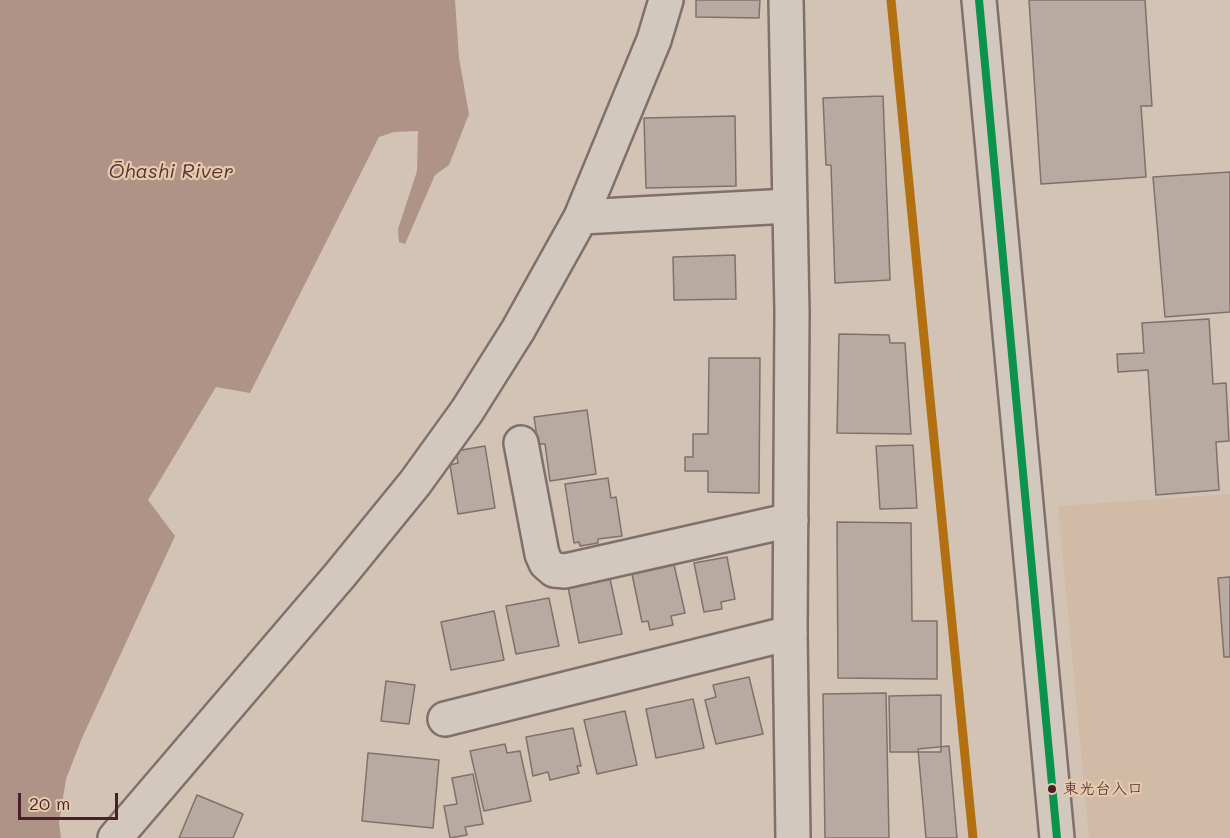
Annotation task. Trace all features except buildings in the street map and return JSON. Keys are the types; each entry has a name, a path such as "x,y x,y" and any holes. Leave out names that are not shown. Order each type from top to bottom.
{"main road":[{"path":"115,838 415,483 467,411 518,330 581,217 654,40 666,0"},
{"path":"786,0 792,312 790,633 793,838"},
{"path":"980,0 1057,838"},
{"path":"581,217 789,206"},
{"path":"521,443 542,554 546,563 554,570 565,571 790,520"},
{"path":"445,718 790,633"}],"shaded area":[{"path":"1230,494 1230,838 1089,838 1058,506"}],"water":[{"name":"Ōhashi River","path":"0,0 455,0 459,58 469,114 449,165 435,175 405,244 399,242 398,229 417,171 418,131 394,132 379,137 250,393 216,387 148,500 175,536 82,738 66,779 59,823 61,838 0,838"}],"transit line":[{"path":"891,0 973,838"},
{"path":"979,0 1057,838"}],"place":[{"name":"東光台入口","path":"1052,789"}]}
